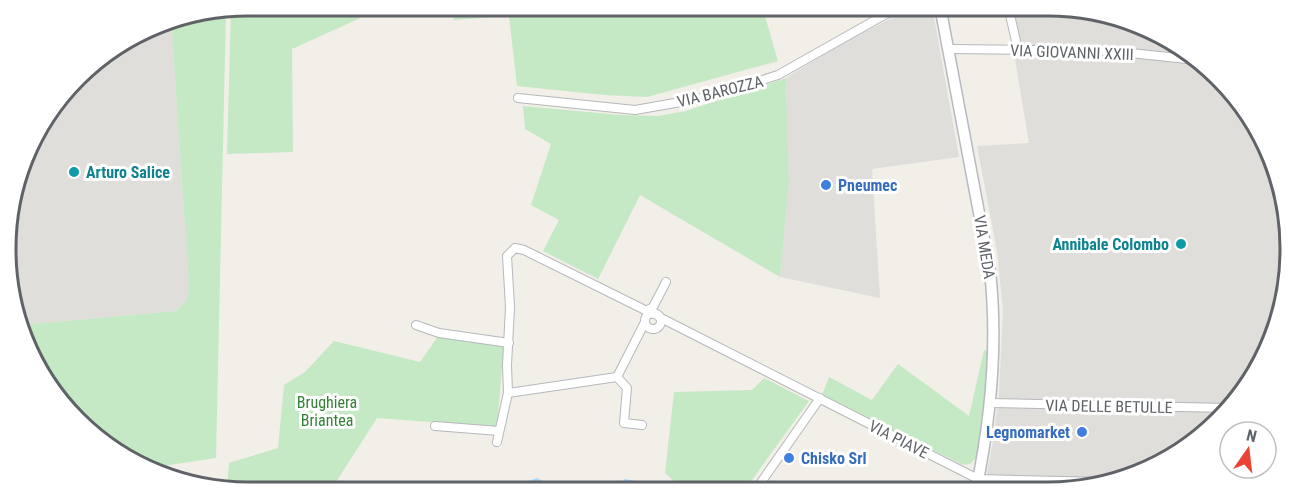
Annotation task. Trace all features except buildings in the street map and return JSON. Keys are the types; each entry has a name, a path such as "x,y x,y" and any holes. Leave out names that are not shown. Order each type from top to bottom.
{"street":[{"name":"VIA BAROZZA","path":"518,98 635,110 709,97 778,75 882,16"},
{"name":"VIA MEDA","path":"942,16 990,271 994,310 990,403 977,482"},
{"path":"1010,16 1018,50"},
{"name":"VIA GIOVANNI XXIII","path":"948,49 1113,51 1179,58"},
{"name":"VIA PIAVE","path":"509,343 510,307 507,256 515,248 524,250 648,320 669,323 820,398 972,482"},
{"path":"617,377 666,282"},
{"path":"648,320 654,329 669,323"},
{"path":"416,325 439,333 509,343 508,393 497,442"},
{"path":"508,393 617,377"},
{"path":"617,377 627,388 624,423 642,425"},
{"path":"761,482 820,398"},
{"name":"VIA DELLE BETULLE","path":"990,403 1216,408"},
{"path":"435,426 499,431"}],"shaded area":[{"path":"896,16 934,16 959,157 872,169 880,298 780,277 789,183 786,78 844,42"},
{"path":"1008,16 1077,18 1107,24 1150,40 1189,65 1222,96 1256,146 1272,189 1278,219 1280,249 1278,279 1272,309 1256,352 1222,402 1189,433 1150,458 1107,474 1077,480 1047,482 985,482 999,393 1003,310 997,251 977,146 1029,143"},
{"path":"172,30 189,287 186,301 176,311 29,324 18,279 16,249 18,219 29,174 40,146 65,107 107,65 146,40"}],"green space":[{"path":"365,16 292,49 293,152 227,154 231,17"},
{"path":"453,16 509,16 454,20"},
{"path":"509,16 765,16 778,61 647,97 517,86"},
{"path":"226,18 216,458 165,466 146,458 107,433 74,402 40,352 29,324 176,311 186,301 189,287 172,30 189,24"},
{"path":"786,78 789,183 780,277 640,195 598,279 543,251 559,220 531,205 551,144 525,129 523,106 620,115 658,116 686,111"},
{"name":"Brughiera Briantea","path":"439,335 504,345 497,427 377,418 336,482 228,481 229,463 278,448 284,385 305,372 334,341 420,362"},
{"path":"984,350 990,351 977,455 972,462 966,465 822,395 829,377 872,400 898,364 969,416"},
{"path":"764,378 809,401 750,482 675,482 665,473 674,392 752,390"}],"water":[{"path":"537,478 544,482 526,482"},
{"path":"625,479 641,482 621,482"}],"place":[{"name":"Arturo Salice","path":"74,172"},
{"name":"Pneumec","path":"826,185"},
{"name":"Annibale Colombo","path":"1181,244"},
{"name":"Legnomarket","path":"1082,432"},
{"name":"Chisko Srl","path":"789,458"}]}
